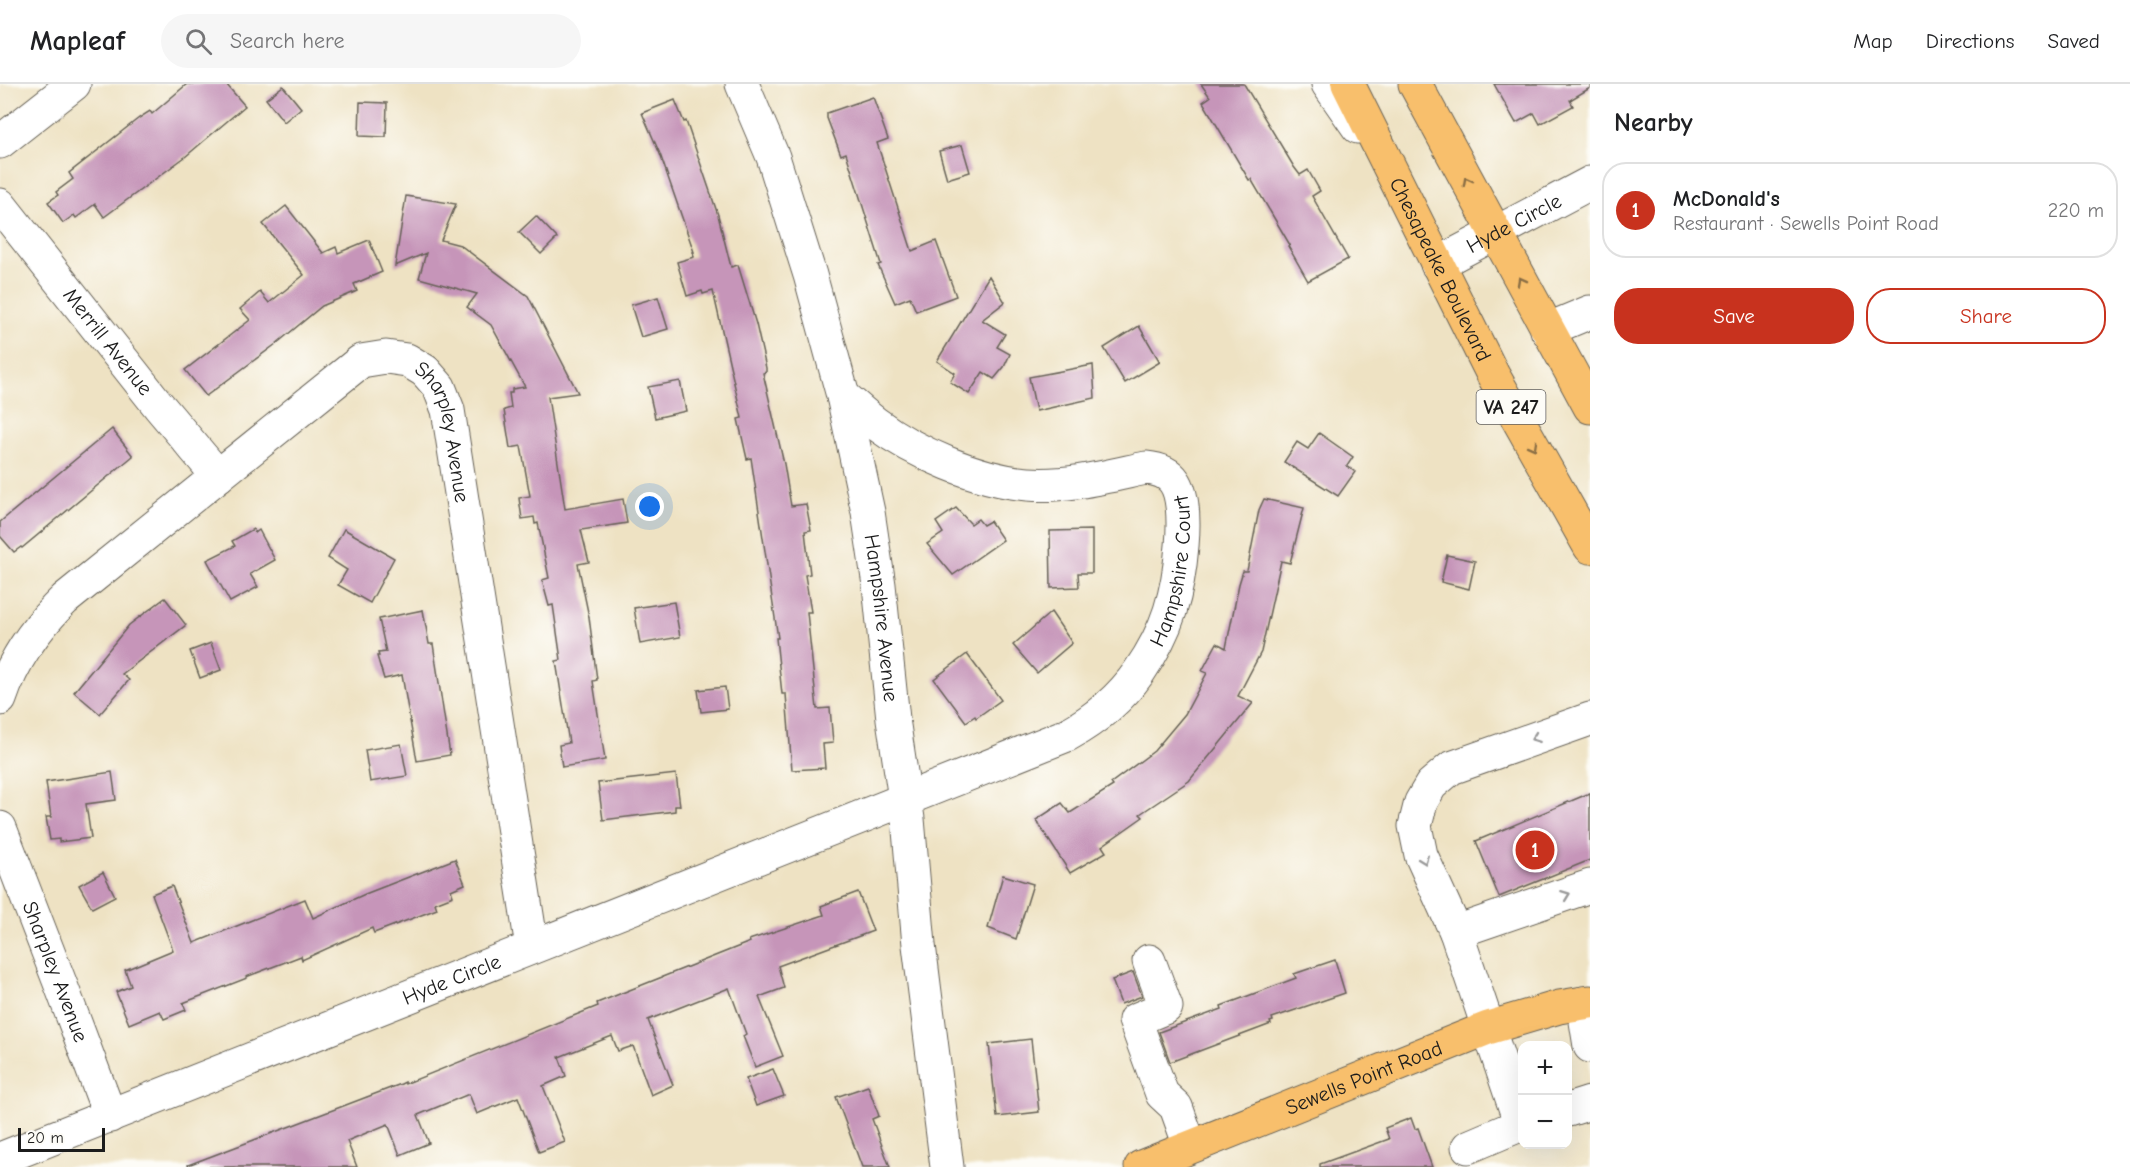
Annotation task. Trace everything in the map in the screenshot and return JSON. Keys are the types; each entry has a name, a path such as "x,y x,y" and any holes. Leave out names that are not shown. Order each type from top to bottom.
{"main road":[{"name":"Chesapeake Boulevard","path":"1348,84 1493,375 1590,547"},
{"name":"VA 247","path":"1415,84 1590,407"},
{"name":"Sewells Point Road","path":"1141,1167 1488,1028 1559,1007 1586,1003"}],"street":[{"path":"0,142 74,84"},
{"name":"Hampshire Avenue","path":"742,84 774,158 810,275 843,396 867,512 877,574 947,1167"},
{"path":"1328,84 1396,183"},
{"name":"Hyde Circle","path":"1437,264 1590,183"},
{"name":"Merrill Avenue","path":"0,205 159,406 218,476"},
{"path":"1547,330 1590,312"},
{"name":"Sharpley Avenue","path":"0,699 6,680 24,646 48,615 65,599 361,362 386,357 407,360 425,371 439,387 448,410 532,947"},
{"name":"Hampshire Court","path":"843,396 876,424 926,453 957,467 988,477 1028,484 1066,483 1146,468 1158,469 1174,479 1180,492 1183,528 1179,572 1170,611 1158,640 1131,681 1112,703 1067,735 904,800"},
{"path":"1518,1113 1456,932 1421,855 1416,826 1421,802 1431,785 1451,768 1590,718"},
{"name":"Hyde Circle","path":"0,1159 904,800"},
{"name":"Sharpley Avenue","path":"0,828 110,1116"},
{"path":"1456,932 1590,886"},
{"path":"1149,961 1166,1007 1135,1020 1162,1094 1176,1107 1190,1146"},
{"path":"1586,1003 1590,1046"},
{"path":"1572,1109 1590,1103"},
{"path":"1468,1147 1518,1126"}],"building":[{"path":"187,84 226,84 245,106 185,157 104,217 95,204 76,218 74,215 63,223 48,202 58,195 56,192 73,179 69,173 139,118 150,111 152,114"},
{"path":"1201,84 1244,84 1294,167 1300,175 1308,170 1320,191 1312,196 1348,259 1308,281 1288,246 1290,245 1203,102 1210,97"},
{"path":"1494,84 1590,84 1590,88 1570,100 1573,106 1540,124 1534,113 1516,123"},
{"path":"283,86 301,108 284,122 266,99"},
{"path":"873,97 888,139 877,143 912,251 936,241 956,296 916,311 910,297 895,303 878,265 881,264 846,153 841,155 827,118 827,113"},
{"path":"675,100 684,122 686,121 718,215 731,267 738,265 756,324 766,368 766,372 763,373 784,464 791,506 806,504 811,530 805,531 810,574 805,575 811,612 807,612 817,709 830,708 833,743 823,744 825,768 792,770 786,694 782,694 776,638 778,638 751,458 747,459 738,419 742,418 713,291 703,294 702,291 687,296 677,262 694,257 694,252 660,154 642,113"},
{"path":"360,102 387,103 386,137 359,136"},
{"path":"962,145 970,172 947,179 939,151"},
{"path":"406,196 456,204 441,240 460,245 528,296 578,393 548,397 565,509 623,499 627,523 581,530 589,562 578,564 589,617 597,680 593,681 605,760 562,767 559,745 569,743 556,661 561,660 553,605 549,606 542,580 549,578 538,523 535,524 534,517 522,519 519,498 530,496 521,446 510,448 504,410 511,408 509,393 512,393 512,389 525,387 491,325 467,307 477,294 419,278 426,253 395,266"},
{"path":"286,206 323,253 336,247 338,253 369,240 382,272 354,284 357,291 322,306 276,344 206,396 185,370 250,320 240,309 260,292 269,303 304,275 263,224"},
{"path":"536,216 557,238 541,254 519,232"},
{"path":"989,276 1005,302 982,320 1005,334 997,347 1010,354 1004,367 994,379 983,372 969,394 950,382 955,373 937,361"},
{"path":"658,297 668,329 641,337 631,305"},
{"path":"1139,326 1160,362 1125,383 1104,348"},
{"path":"1093,365 1095,398 1036,411 1029,377"},
{"path":"680,381 686,411 655,418 648,387"},
{"path":"112,429 133,456 22,548 14,552 0,536 0,522"},
{"path":"1319,433 1353,457 1347,466 1355,472 1338,496 1284,462 1297,442 1308,449"},
{"path":"1264,499 1304,508 1290,563 1281,561 1261,652 1238,696 1253,703 1189,781 1140,814 1143,817 1102,846 1106,852 1070,873 1036,820 1062,803 1070,813 1113,786 1111,783 1154,751 1185,714 1207,673 1202,671 1217,643 1226,648 1239,584 1243,571 1247,571 1259,510"},
{"path":"956,508 971,524 978,519 983,525 990,521 1003,540 953,575 927,544 943,533 936,522"},
{"path":"253,529 255,533 259,530 275,560 250,574 258,587 230,602 207,560 235,546 232,541"},
{"path":"344,529 394,558 370,603 338,585 347,570 328,558"},
{"path":"1092,530 1092,573 1078,573 1079,587 1051,588 1050,531"},
{"path":"1447,555 1475,561 1469,589 1441,582"},
{"path":"165,598 186,625 122,674 129,680 100,714 74,692 129,625"},
{"path":"674,602 680,637 640,644 634,608"},
{"path":"423,610 429,644 433,644 450,755 417,761 402,675 384,679 377,656 379,656 378,653 386,652 379,619"},
{"path":"1051,612 1072,643 1037,673 1013,645"},
{"path":"211,643 221,670 200,678 190,651"},
{"path":"967,654 1001,700 976,718 975,716 966,722 934,679"},
{"path":"725,687 728,709 701,712 698,690"},
{"path":"401,744 407,776 370,782 365,750"},
{"path":"112,772 116,800 86,804 91,838 59,842 59,839 50,840 46,817 51,817 46,782"},
{"path":"676,774 680,806 675,806 675,811 603,820 598,783"},
{"path":"1590,793 1590,860 1499,897 1476,841"},
{"path":"455,859 465,884 451,890 453,896 435,903 437,909 374,933 372,928 302,960 301,956 246,977 183,1003 186,1010 164,1019 160,1011 129,1024 116,992 131,986 125,970 173,950 152,894 172,886 194,943 305,899 313,918 365,894"},
{"path":"103,872 115,896 92,908 79,885"},
{"path":"1003,875 1033,884 1016,939 988,928"},
{"path":"858,892 873,931 778,966 784,988 759,997 783,1056 755,1067 729,988 648,1020 673,1085 651,1095 633,1046 618,1051 612,1036 559,1057 566,1076 543,1086 565,1142 539,1152 518,1097 477,1114 469,1094 418,1115 429,1143 400,1155 388,1124 347,1141 357,1167 189,1167 188,1165 405,1082 405,1084 598,1006 597,1003 750,942 749,940 824,915 821,906"},
{"path":"1335,960 1345,993 1272,1018 1271,1024 1170,1062 1159,1032 1296,978 1294,974"},
{"path":"1133,972 1142,996 1121,1004 1112,980"},
{"path":"1031,1039 1039,1112 997,1117 989,1044"},
{"path":"773,1069 784,1096 756,1106 746,1079"},
{"path":"868,1086 879,1116 872,1119 890,1167 862,1167 836,1097"},
{"path":"1411,1118 1415,1129 1418,1128 1432,1167 1320,1167 1320,1164 1389,1139 1385,1128"}],"place":[{"name":"McDonald's","path":"1535,850"}]}
